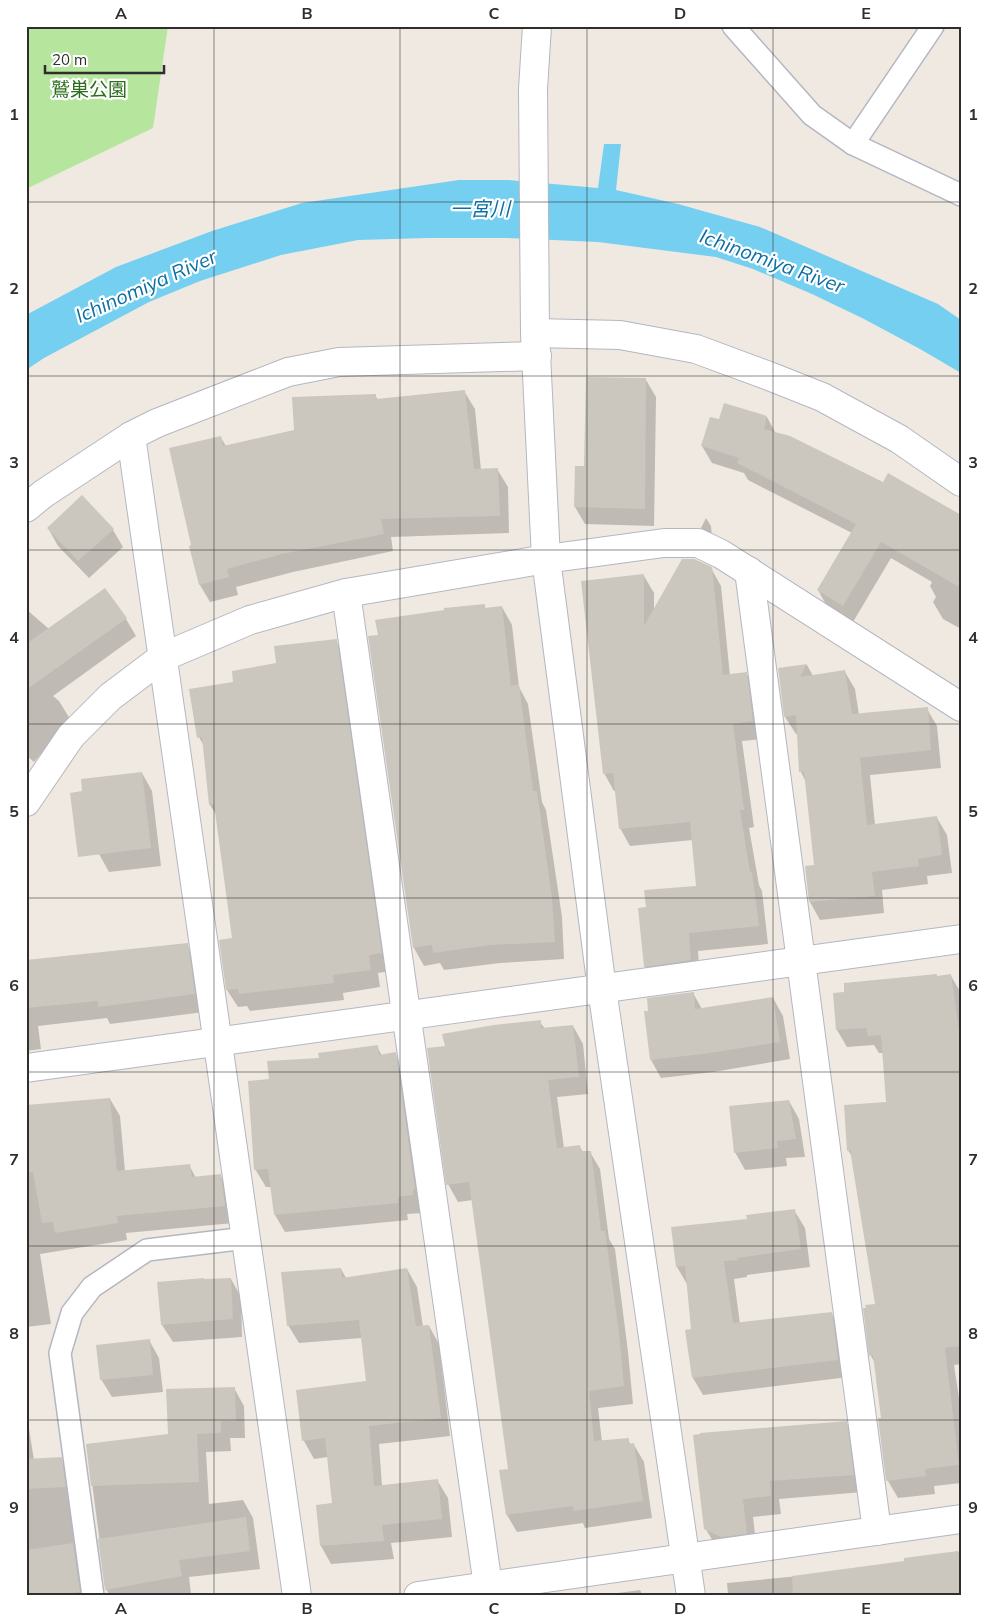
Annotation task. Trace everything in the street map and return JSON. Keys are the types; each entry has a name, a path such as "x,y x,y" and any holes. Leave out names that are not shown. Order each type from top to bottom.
{"street":[{"path":"537,26 533,89 536,345 546,559 602,989 691,1596"},
{"path":"26,508 43,494 132,436 157,423 288,372 339,362 536,345 620,335 696,349 822,398 899,439 961,482"},
{"path":"132,436 297,1596"},
{"path":"26,802 72,736 110,697 163,657 250,620 346,593 546,559 664,544 698,543 721,554 960,711"},
{"path":"748,571 802,961 877,1531"},
{"path":"346,593 488,1586"},
{"path":"26,1068 961,939"},
{"path":"418,1596 961,1519"}],"lane":[{"path":"732,26 812,115 853,144 961,195"},
{"path":"853,144 933,26"},
{"path":"93,1596 60,1354 72,1313 92,1287 147,1250 246,1238"}],"green space":[{"name":"鷲巣公園","path":"26,26 168,26 153,128 26,189"}],"water":[{"name":"一宮川","path":"604,144 621,144 616,190 678,204 760,227 938,304 961,320 961,373 864,319 812,294 753,269 716,257 598,242 506,238 358,240 281,255 200,281 149,302 44,358 26,370 26,315 116,267 212,231 302,203 459,180 508,180 598,188"}],"building":[{"path":"586,377 646,378 645,509 574,507 575,466 584,466"},
{"path":"465,390 474,469 498,468 500,516 381,519 384,534 282,554 227,569 229,577 199,585 169,448 221,436 223,446 294,430 292,397 376,394 376,399"},
{"path":"724,403 767,416 764,429 790,436 883,482 888,473 961,515 961,588 881,542 843,606 817,590 856,524 737,463 739,458 701,446 710,417 719,419"},
{"path":"82,495 114,529 78,561 47,528"},
{"path":"682,559 694,559 712,567 723,675 747,672 753,721 733,724 744,810 740,810 750,872 752,872 759,926 689,933 691,960 644,967 638,908 646,907 644,890 696,886 690,822 619,829 613,773 603,774 581,581 644,574 644,626"},
{"path":"105,588 127,618 26,690 26,644"},
{"path":"485,604 485,608 502,606 511,686 519,684 533,791 537,791 552,898 555,942 490,945 433,953 432,945 413,948 368,636 378,635 375,620 444,610 444,608"},
{"path":"337,639 382,953 369,955 371,970 333,975 334,983 239,994 238,989 226,990 219,940 232,938 214,804 209,805 202,737 197,738 189,689 233,682 232,671 276,663 274,646"},
{"path":"807,664 800,677 845,670 852,714 928,707 931,750 860,758 867,825 937,816 942,855 918,859 919,866 872,872 875,896 809,902 805,866 814,865 804,772 799,772 796,715 784,717 778,668"},
{"path":"142,772 151,848 78,857 70,793 82,791 81,779"},
{"path":"188,943 195,994 98,1007 98,1001 26,1008 26,960"},
{"path":"937,974 937,976 951,974 961,1043 961,1346 945,1348 959,1465 925,1469 926,1476 886,1481 873,1355 869,1356 863,1308 866,1308 865,1305 875,1304 850,1150 847,1151 844,1105 886,1102 881,1035 868,1036 866,1028 836,1030 833,993 844,992 844,983"},
{"path":"694,992 695,1009 773,997 780,1042 650,1060 644,1011 648,1011 647,998"},
{"path":"541,1020 541,1028 573,1025 579,1077 548,1080 557,1148 580,1145 581,1151 591,1151 601,1231 605,1231 619,1333 624,1386 589,1391 594,1441 629,1438 629,1444 634,1443 643,1501 574,1511 573,1506 506,1515 499,1470 508,1469 469,1182 446,1185 427,1048 445,1046 442,1034 494,1025"},
{"path":"378,1045 379,1055 396,1052 415,1189 413,1189 413,1195 398,1197 398,1203 274,1215 268,1169 254,1170 248,1081 269,1079 267,1061 319,1058 318,1053"},
{"path":"110,1098 117,1171 190,1164 192,1177 221,1174 225,1206 117,1216 118,1223 55,1233 53,1222 42,1223 33,1172 26,1173 26,1105"},
{"path":"789,1100 796,1139 777,1141 778,1148 734,1153 729,1106"},
{"path":"795,1209 801,1249 724,1261 733,1323 832,1312 838,1360 692,1378 685,1330 691,1329 685,1266 676,1267 671,1227 747,1219 746,1215"},
{"path":"341,1268 342,1278 407,1268 416,1326 429,1325 441,1418 369,1426 374,1486 438,1479 442,1519 382,1525 384,1541 320,1546 316,1505 332,1503 325,1438 302,1441 296,1390 366,1381 359,1320 287,1326 281,1272"},
{"path":"231,1278 233,1319 161,1325 157,1282"},
{"path":"150,1339 153,1375 100,1380 96,1345"},
{"path":"235,1387 236,1421 221,1421 221,1433 197,1434 199,1482 91,1486 86,1444 168,1434 166,1389"},
{"path":"847,1421 854,1475 770,1481 771,1496 743,1499 747,1534 721,1537 704,1529 693,1435"},
{"path":"62,1457 66,1487 26,1489 26,1459"},
{"path":"246,1517 250,1551 179,1560 182,1576 105,1590 98,1539"},
{"path":"73,1543 80,1592 60,1594 60,1596 26,1596 26,1550"},
{"path":"958,1551 961,1570 961,1596 793,1596 792,1576 904,1561 904,1558"}],"water label":[{"name":"Ichinomiya River","path":"772,261"},
{"name":"Ichinomiya River","path":"146,286"}]}
